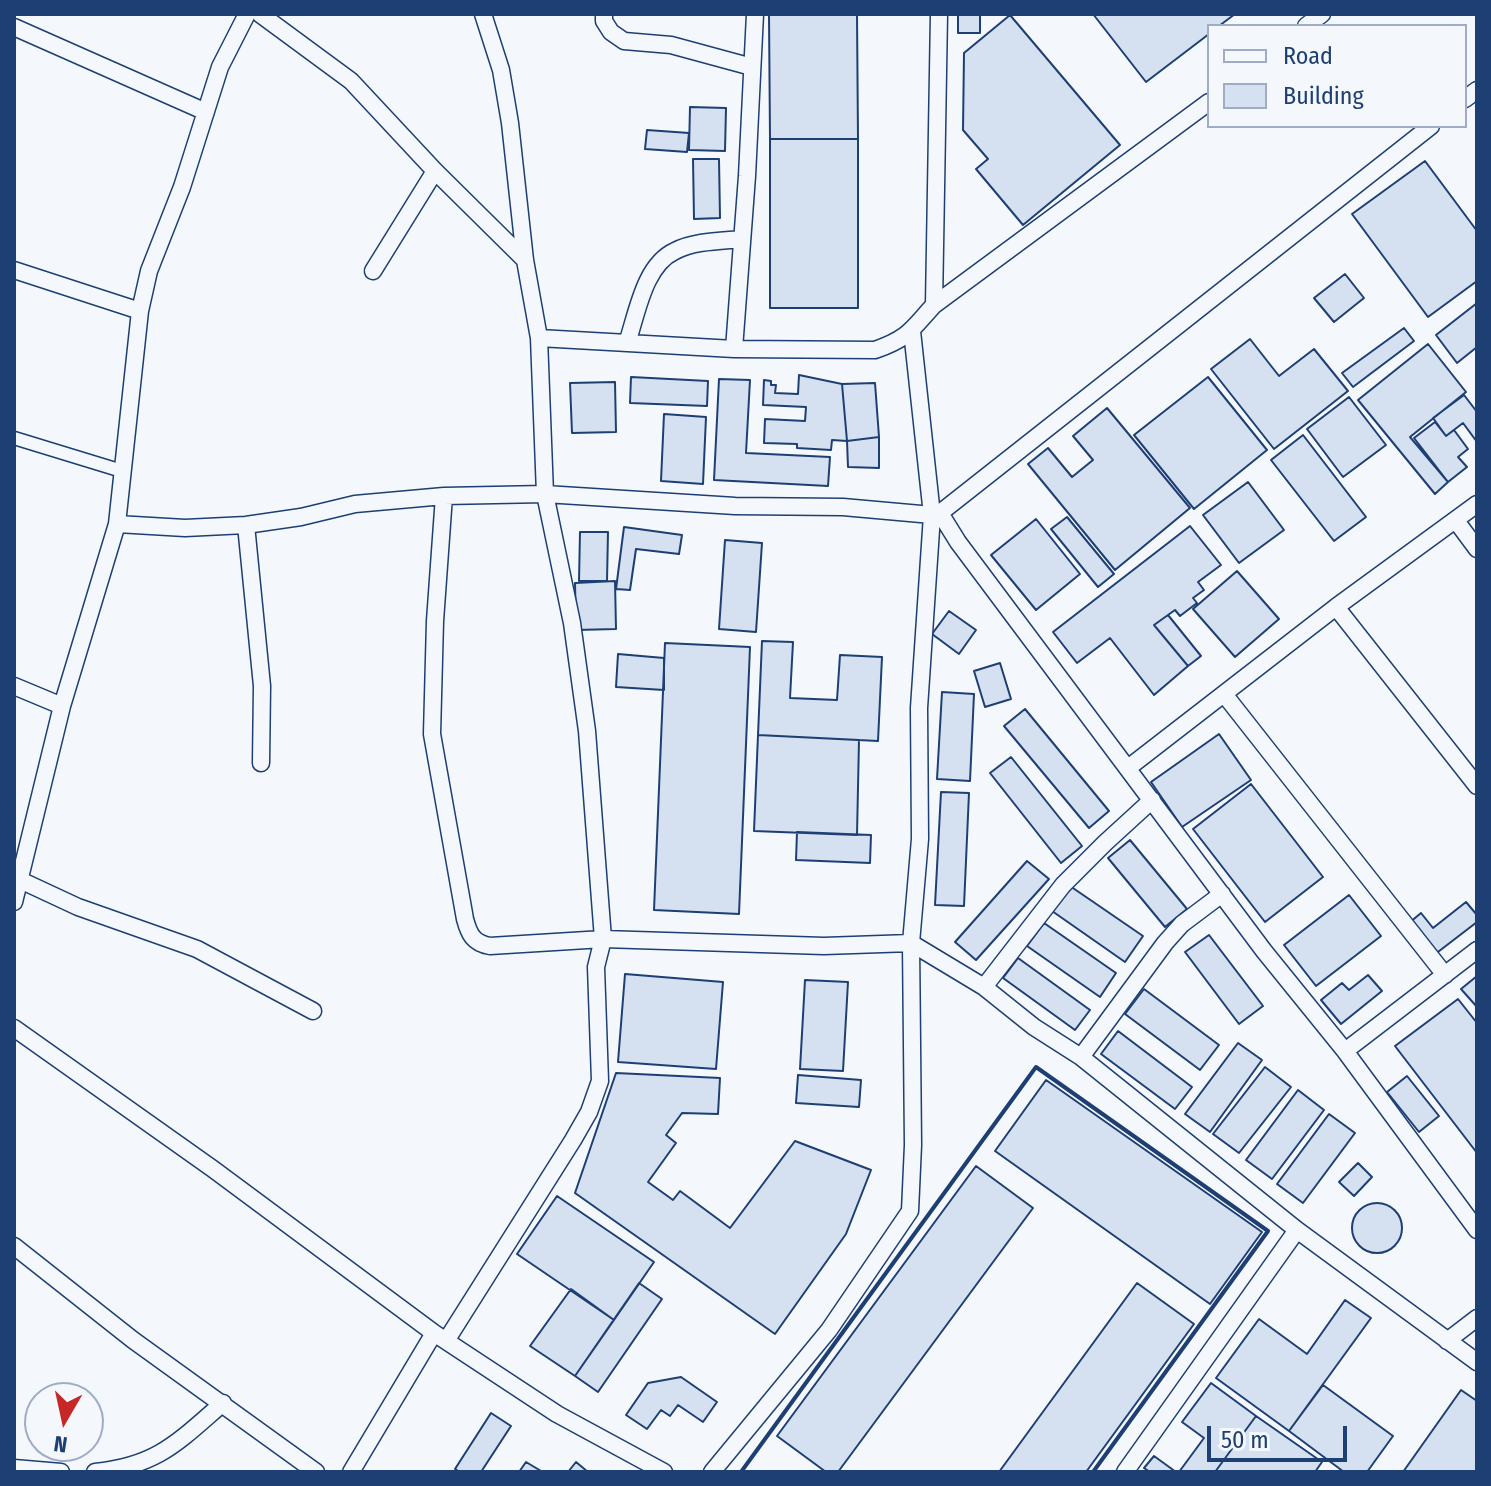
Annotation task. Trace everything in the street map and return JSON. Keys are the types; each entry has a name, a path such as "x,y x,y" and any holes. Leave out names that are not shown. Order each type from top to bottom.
{"street":[{"path":"14,902 62,706 117,524 140,311 149,271 182,187 220,67 247,14"},
{"path":"260,14 351,81 435,171 525,260"},
{"path":"351,1472 543,1189 589,1112 600,1081 596,967 603,939 587,731 572,623 545,494 539,338 525,260 518,178 501,70 483,14"},
{"path":"604,14 604,21 611,32 624,41 671,45 752,67"},
{"path":"734,349 755,14"},
{"path":"934,305 939,14"},
{"path":"14,27 206,112"},
{"path":"539,338 734,349 875,350 894,343 912,331 934,305 1207,103"},
{"path":"117,524 185,528 246,525 301,517 355,504 444,496 545,494 936,514 1428,128"},
{"path":"373,271 435,171"},
{"path":"627,343 651,275 664,258 676,250 742,239"},
{"path":"14,270 140,311"},
{"path":"712,1472 829,1330 910,1211 913,1145 911,943 920,839 919,708 936,514 912,331"},
{"path":"14,438 122,471"},
{"path":"444,496 435,621 432,734 469,933 478,944 490,946 603,939 824,946 911,943 984,987 1034,1027 1081,1057 1297,1230 1477,1362"},
{"path":"1128,768 1336,607 1457,522 1477,504"},
{"path":"936,514 1264,951 1345,1051 1477,1230"},
{"path":"1457,522 1477,549"},
{"path":"246,525 262,686 261,763"},
{"path":"1336,607 1477,786"},
{"path":"14,686 62,706"},
{"path":"1224,694 1445,975"},
{"path":"984,987 1063,885 1152,800"},
{"path":"20,880 78,907 197,949 313,1011"},
{"path":"1081,1057 1174,933 1222,894"},
{"path":"1345,1051 1477,950"},
{"path":"14,1028 213,1169 440,1337 557,1414 664,1472"},
{"path":"1125,1472 1297,1230"},
{"path":"14,1246 133,1340 316,1472"},
{"path":"1447,1341 1477,1318"},
{"path":"95,1472 147,1462 169,1449 223,1403"},
{"path":"14,1468 61,1472"}],"building":[{"path":"769,14 857,14 858,139 770,139"},
{"path":"958,14 980,14 980,33 958,33"},
{"path":"1093,14 1235,14 1222,24 1207,24 1207,36 1146,82"},
{"path":"1010,15 1120,145 1023,225 976,169 988,159 963,130 964,53"},
{"path":"690,107 726,108 725,151 689,150"},
{"path":"647,130 689,133 687,152 645,149"},
{"path":"770,139 858,139 858,308 770,308"},
{"path":"693,159 719,159 720,218 694,219"},
{"path":"1425,161 1477,231 1477,281 1428,317 1352,214"},
{"path":"1345,274 1364,298 1334,322 1314,298"},
{"path":"1477,303 1477,347 1457,363 1436,335"},
{"path":"1404,328 1414,341 1353,387 1342,373"},
{"path":"1250,339 1279,376 1314,349 1348,391 1274,449 1211,369"},
{"path":"1428,344 1466,392 1410,437 1448,482 1435,494 1358,400"},
{"path":"799,375 842,384 847,441 832,440 831,450 797,448 797,444 764,443 765,419 805,421 806,407 763,405 764,380 776,385 775,393 798,394"},
{"path":"631,377 708,381 707,406 630,403"},
{"path":"1208,377 1267,450 1194,509 1134,435"},
{"path":"719,379 750,380 746,453 830,457 828,486 714,480"},
{"path":"615,382 616,432 572,433 570,383"},
{"path":"875,383 879,437 847,441 842,384"},
{"path":"1464,395 1477,412 1477,442 1463,423 1446,436 1433,418"},
{"path":"1349,397 1386,445 1343,477 1307,429"},
{"path":"1107,408 1190,508 1115,570 1028,464 1048,448 1072,477 1093,460 1073,436"},
{"path":"664,414 706,417 703,484 661,481"},
{"path":"1435,422 1446,436 1454,430 1468,449 1458,457 1467,467 1448,482 1414,438"},
{"path":"1303,435 1366,517 1334,541 1271,460"},
{"path":"879,437 879,468 848,467 847,441"},
{"path":"1248,482 1284,530 1239,563 1203,515"},
{"path":"1067,517 1114,574 1098,587 1051,529"},
{"path":"1036,519 1080,574 1036,610 991,555"},
{"path":"1190,526 1221,565 1198,582 1204,590 1193,598 1197,603 1180,616 1175,610 1154,625 1188,666 1154,695 1110,638 1077,663 1053,632"},
{"path":"624,527 682,535 679,554 636,549 630,590 616,589"},
{"path":"580,532 608,532 607,581 579,581"},
{"path":"725,540 762,543 756,632 719,629"},
{"path":"1237,571 1279,619 1235,657 1193,609"},
{"path":"615,581 616,629 576,630 575,583"},
{"path":"949,611 976,630 959,654 932,634"},
{"path":"1168,615 1201,656 1188,666 1154,625"},
{"path":"762,641 793,642 790,698 837,700 840,655 882,657 878,741 758,735"},
{"path":"665,643 750,647 739,914 654,910"},
{"path":"618,654 664,658 664,690 616,687"},
{"path":"1000,663 1011,699 985,707 974,671"},
{"path":"942,692 974,694 970,781 937,779"},
{"path":"1025,709 1109,811 1089,828 1004,726"},
{"path":"1219,734 1251,780 1182,827 1151,782"},
{"path":"758,735 859,740 857,835 754,831"},
{"path":"1011,757 1082,846 1061,863 990,773"},
{"path":"1251,784 1323,877 1265,922 1193,829"},
{"path":"941,792 969,793 964,906 935,905"},
{"path":"797,832 871,835 870,863 796,860"},
{"path":"1130,840 1187,909 1165,927 1108,858"},
{"path":"1027,861 1049,879 976,960 955,942"},
{"path":"1070,886 1143,936 1125,962 1052,911"},
{"path":"1349,895 1381,936 1316,986 1284,945"},
{"path":"1466,902 1477,915 1477,922 1434,955 1409,923 1421,913 1433,928"},
{"path":"1044,923 1116,973 1100,997 1027,946"},
{"path":"1209,935 1263,1006 1239,1024 1185,952"},
{"path":"1018,958 1090,1010 1075,1030 1003,978"},
{"path":"625,974 723,982 716,1069 618,1062"},
{"path":"1368,975 1382,991 1341,1024 1321,1000 1342,983 1349,990"},
{"path":"1477,976 1477,1007 1461,989"},
{"path":"805,980 848,982 843,1071 800,1069"},
{"path":"1144,989 1219,1045 1200,1070 1125,1014"},
{"path":"1458,999 1477,1023 1477,1153 1395,1046"},
{"path":"1118,1031 1192,1087 1175,1109 1101,1054"},
{"path":"1238,1043 1262,1060 1210,1132 1185,1114"},
{"path":"1265,1067 1291,1087 1239,1153 1213,1134"},
{"path":"616,1073 720,1078 718,1114 682,1113 666,1135 676,1143 648,1182 673,1200 680,1191 730,1228 795,1141 871,1170 846,1234 775,1334 575,1193"},
{"path":"798,1075 861,1080 859,1107 796,1103"},
{"path":"1407,1076 1439,1116 1419,1132 1387,1092"},
{"path":"1046,1080 1262,1232 1210,1304 995,1151"},
{"path":"1298,1090 1324,1110 1272,1179 1246,1160"},
{"path":"1329,1114 1355,1133 1303,1203 1277,1184"},
{"path":"1358,1163 1372,1177 1354,1196 1339,1182"},
{"path":"976,1166 1033,1208 838,1472 826,1472 777,1436"},
{"path":"557,1196 654,1262 614,1320 517,1254"},
{"path":"1377,1203 1395,1210 1402,1228 1395,1246 1377,1253 1359,1246 1352,1228 1359,1210"},
{"path":"639,1283 662,1299 598,1392 575,1376"},
{"path":"1137,1283 1194,1324 1086,1472 999,1472"},
{"path":"571,1289 614,1320 575,1376 530,1346"},
{"path":"1345,1300 1371,1318 1289,1431 1216,1378 1259,1319 1307,1354"},
{"path":"681,1377 717,1402 703,1422 678,1405 670,1416 661,1410 647,1429 626,1415 648,1383"},
{"path":"1211,1383 1256,1416 1215,1472 1179,1472 1204,1438 1182,1422"},
{"path":"1323,1385 1393,1436 1367,1472 1344,1472 1289,1431"},
{"path":"1461,1390 1477,1401 1477,1472 1403,1472"},
{"path":"491,1413 511,1426 481,1472 460,1472 455,1469"},
{"path":"1256,1416 1322,1462 1315,1472 1215,1472"},
{"path":"1154,1456 1176,1472 1150,1472 1144,1468"},
{"path":"526,1462 541,1471 519,1472"},
{"path":"576,1462 588,1472 568,1472"}],"wall":[{"path":"741,1472 1036,1067 1268,1231 1093,1472"}]}
